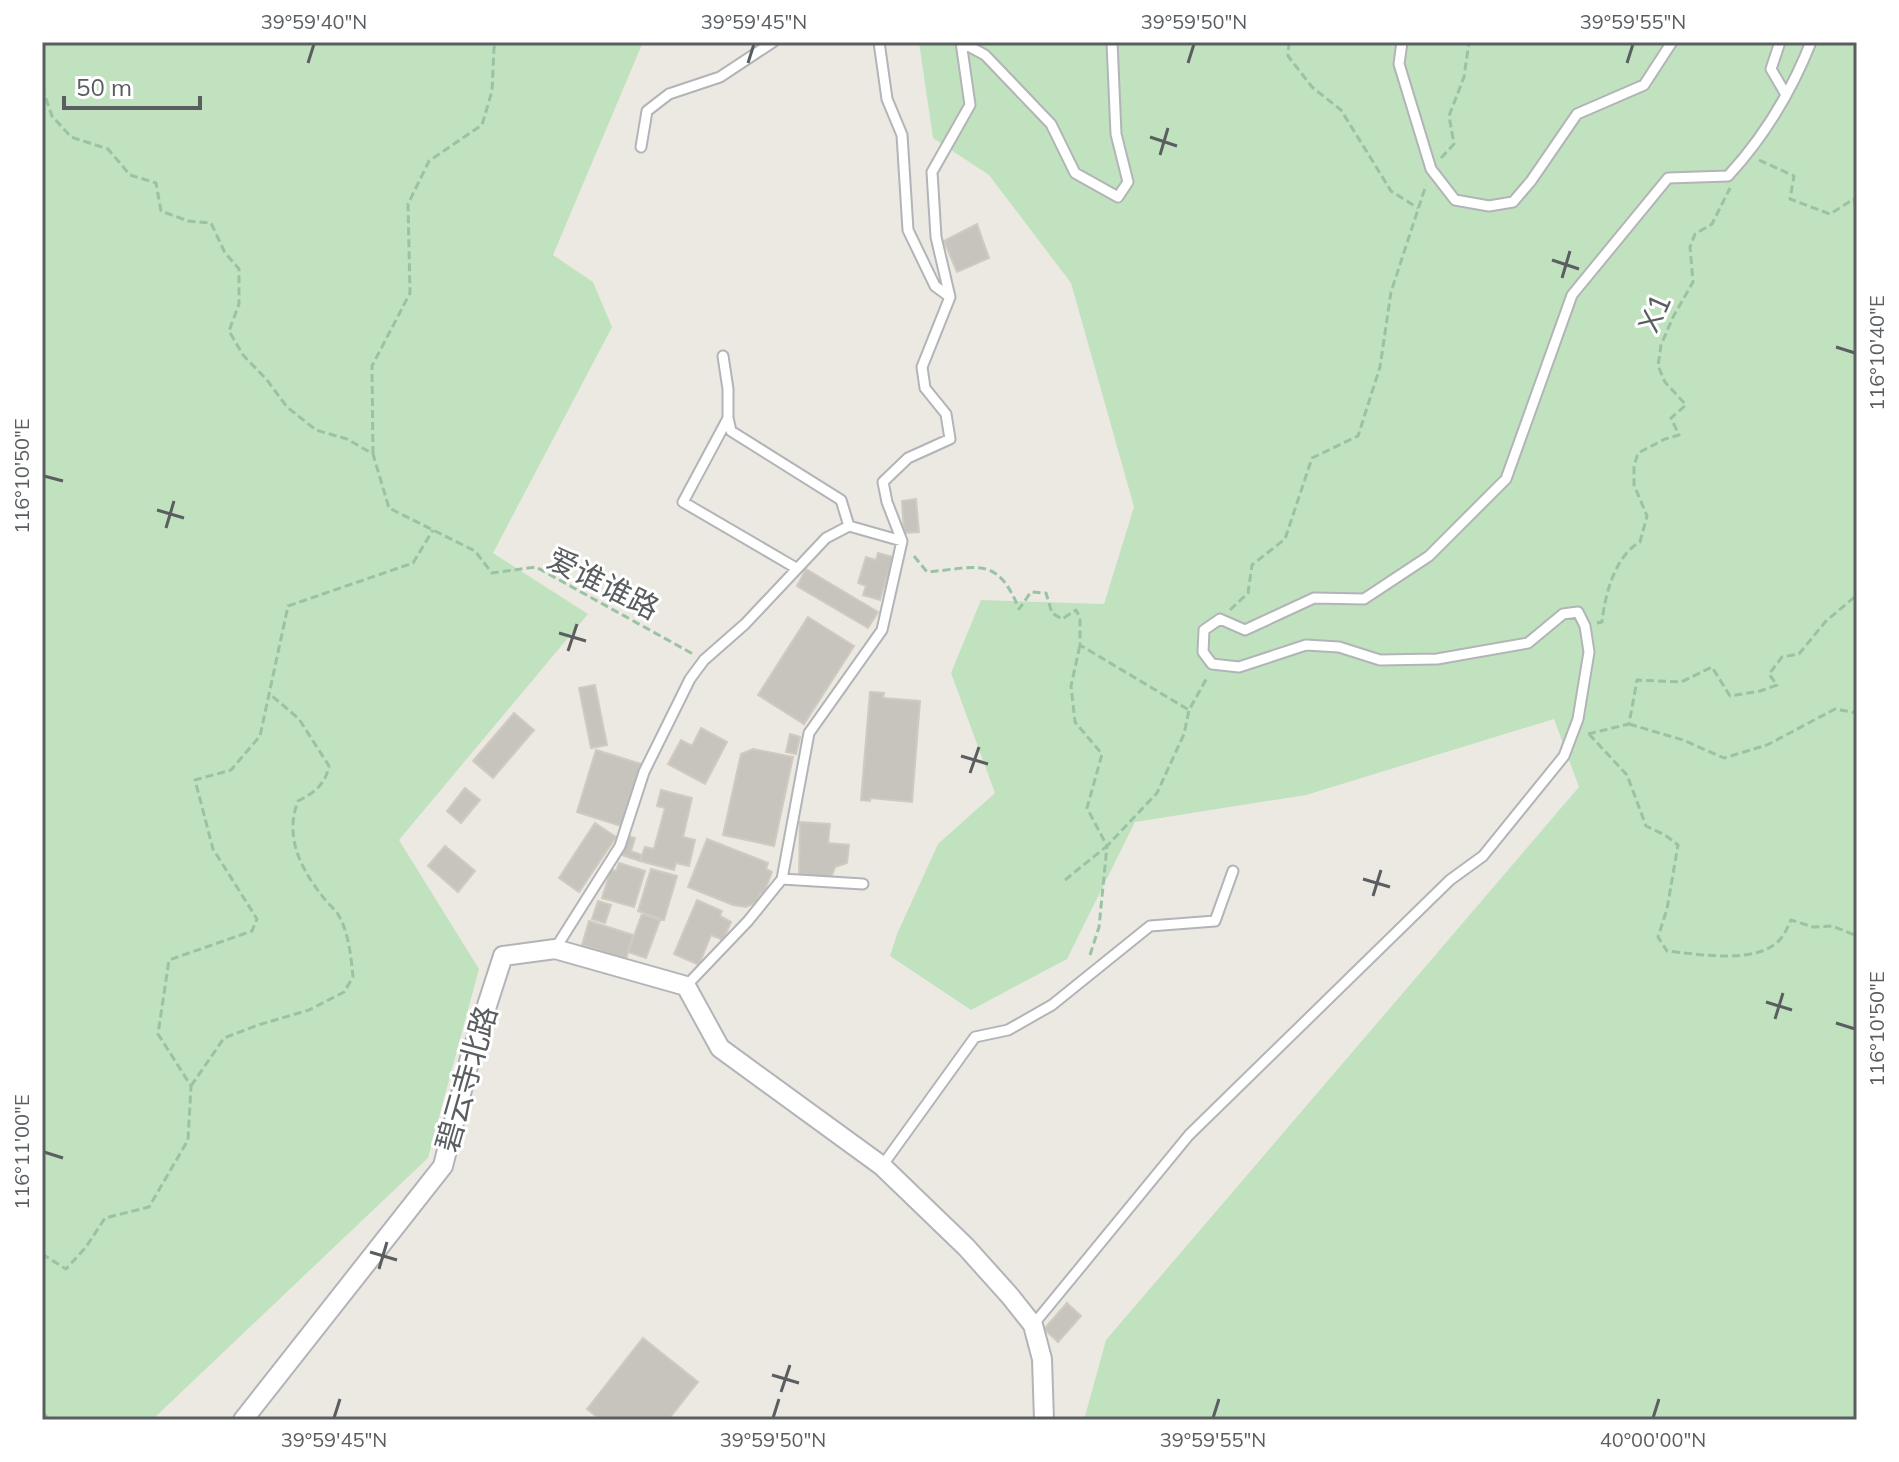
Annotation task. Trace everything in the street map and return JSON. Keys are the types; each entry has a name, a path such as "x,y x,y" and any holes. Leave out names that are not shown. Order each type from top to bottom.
{"street":[{"name":"碧云寺北路","path":"243,1420 443,1166 470,1058 503,956 555,949 686,986"},
{"path":"686,986 720,1048 882,1166 966,1247 1033,1325 1042,1359 1044,1420"}],"lane":[{"path":"641,147 647,111 669,94 720,77 773,42"},
{"path":"879,42 887,99 902,135 908,230 935,286 950,297"},
{"path":"686,986 748,921 782,879 809,733 882,630 902,541 883,482 908,458 950,439 946,414 925,388 922,367 950,297 936,237 932,172 970,105 961,42 985,55 1051,124 1075,173 1118,197 1128,182 1116,134 1112,42"},
{"path":"1402,42 1399,64 1431,169 1455,200 1489,206 1513,202 1577,114 1644,85 1672,42"},
{"path":"1780,42 1771,69 1785,93"},
{"path":"1033,1325 1189,1135 1450,880 1483,856 1564,756 1578,719 1589,652 1585,626 1578,612 1563,614 1528,643 1437,659 1380,660 1339,647 1306,645 1239,667 1212,664 1203,652 1204,630 1220,619 1245,630 1314,598 1364,599 1429,556 1506,479 1572,295 1668,178 1728,176 1748,154 1785,93 1796,81 1811,42"},
{"path":"723,356 731,431 841,500 849,526"},
{"path":"728,418 683,502 796,568"},
{"path":"555,949 620,846 644,772 690,679 704,660 745,624 826,538 849,526 902,541"},
{"path":"882,1166 975,1037 1008,1030 1052,1005 1150,926 1215,921 1233,871"},
{"path":"782,879 863,884"}],"path":[{"name":"爱谁谁路","path":"496,42 492,91 482,125 429,161 408,204 410,293 372,366 373,454 389,508 475,551 492,573 536,567 704,660"},
{"path":"1289,42 1288,56 1312,87 1341,110 1391,191 1418,208"},
{"path":"1220,619 1248,593 1252,565 1285,539 1312,458 1358,436 1380,367 1391,292 1418,208 1431,169 1454,144 1449,116 1464,77 1469,42"},
{"path":"42,87 52,116 71,137 108,149 130,175 156,183 161,211 188,221 211,223 225,253 239,269 239,304 229,331 243,355 287,407 316,430 347,439 373,454"},
{"path":"1748,154 1794,176 1790,199 1830,214 1856,198 1857,215"},
{"name":"X1","path":"1585,626 1602,622 1604,601 1627,549 1640,542 1647,516 1634,485 1638,453 1679,435 1671,418 1686,405 1665,382 1658,366 1661,345 1682,298 1693,282 1690,247 1695,234 1712,224 1734,182"},
{"path":"191,1086 158,1034 169,960 252,931 257,919 213,849 195,780 231,770 260,736 288,606 413,563 433,530"},
{"path":"902,541 927,572 976,565 993,572 1011,588 1019,609 1031,592 1046,593 1052,613 1062,619 1076,610 1080,618 1080,645 1071,686 1075,722 1102,754 1087,808 1107,846 1099,927 1082,979"},
{"path":"1629,724 1637,680 1681,682 1712,667 1730,696 1777,685 1769,674 1782,657 1799,654 1826,621 1857,595"},
{"path":"1080,645 1189,710"},
{"path":"1065,880 1107,846 1157,793 1184,734 1189,710 1206,682 1212,664"},
{"path":"42,1254 66,1269 86,1247 105,1218 149,1207 188,1140 191,1086 224,1038 309,1010 344,992 353,977 350,949 339,916 304,870 292,840 293,815 298,801 314,794 327,778 329,766 299,719 269,694"},
{"path":"1569,738 1629,724 1683,740 1724,758 1767,745 1835,709 1857,713"},
{"path":"1589,734 1627,775 1646,826 1678,845 1669,898 1658,937 1667,951 1714,956 1758,954 1781,940 1791,920 1813,927 1832,926 1857,936"},
{"path":"42,1412 50,1420"}],"green space":[{"path":"42,42 643,42 553,255 593,282 612,327 493,553 588,614 399,840 479,969 428,1158 152,1420 42,1420"},
{"path":"919,42 1857,42 1857,1420 1084,1420 1106,1340 1579,787 1554,719 1306,795 1135,822 1067,959 971,1010 890,956 938,844 995,793 951,673 981,600 1104,604 1134,507 1071,283 989,175 933,138"}],"building":[{"path":"977,224 989,258 957,272 944,241"},
{"path":"916,499 919,532 904,533 902,501"},
{"path":"878,553 893,557 880,600 863,595 866,586 858,583 866,557 876,560"},
{"path":"806,569 878,612 868,628 797,586"},
{"path":"808,617 854,646 804,724 758,695"},
{"path":"595,685 607,745 591,748 579,688"},
{"path":"870,692 884,693 883,698 920,701 912,802 861,800"},
{"path":"514,713 534,730 493,778 473,761"},
{"path":"701,728 727,742 705,784 668,764 681,740 692,746"},
{"path":"790,734 800,737 796,754 786,752"},
{"path":"753,749 793,757 774,846 723,835 741,754"},
{"path":"596,750 641,764 621,826 577,812"},
{"path":"465,788 480,800 461,823 447,811"},
{"path":"661,790 692,798 683,837 695,840 689,866 676,863 674,870 640,861 645,847 654,849 665,808 657,806"},
{"path":"800,822 830,824 828,843 849,845 847,863 835,867 831,878 799,875"},
{"path":"595,823 616,837 579,892 559,878"},
{"path":"628,836 635,838 631,851 642,855 640,861 622,855"},
{"path":"707,839 768,863 766,869 772,872 757,902 746,907 733,905 688,887"},
{"path":"445,846 475,871 458,892 428,866"},
{"path":"619,863 645,871 634,907 602,898 611,869 616,871"},
{"path":"651,869 677,876 664,920 638,911"},
{"path":"697,900 722,911 720,916 731,922 723,940 711,935 699,965 674,954"},
{"path":"598,901 611,905 605,923 592,919"},
{"path":"642,914 660,920 646,958 628,952"},
{"path":"589,921 633,935 626,959 582,945"},
{"path":"1067,1303 1081,1316 1058,1342 1044,1329"},
{"path":"643,1338 698,1382 668,1420 601,1420 587,1409"}]}
